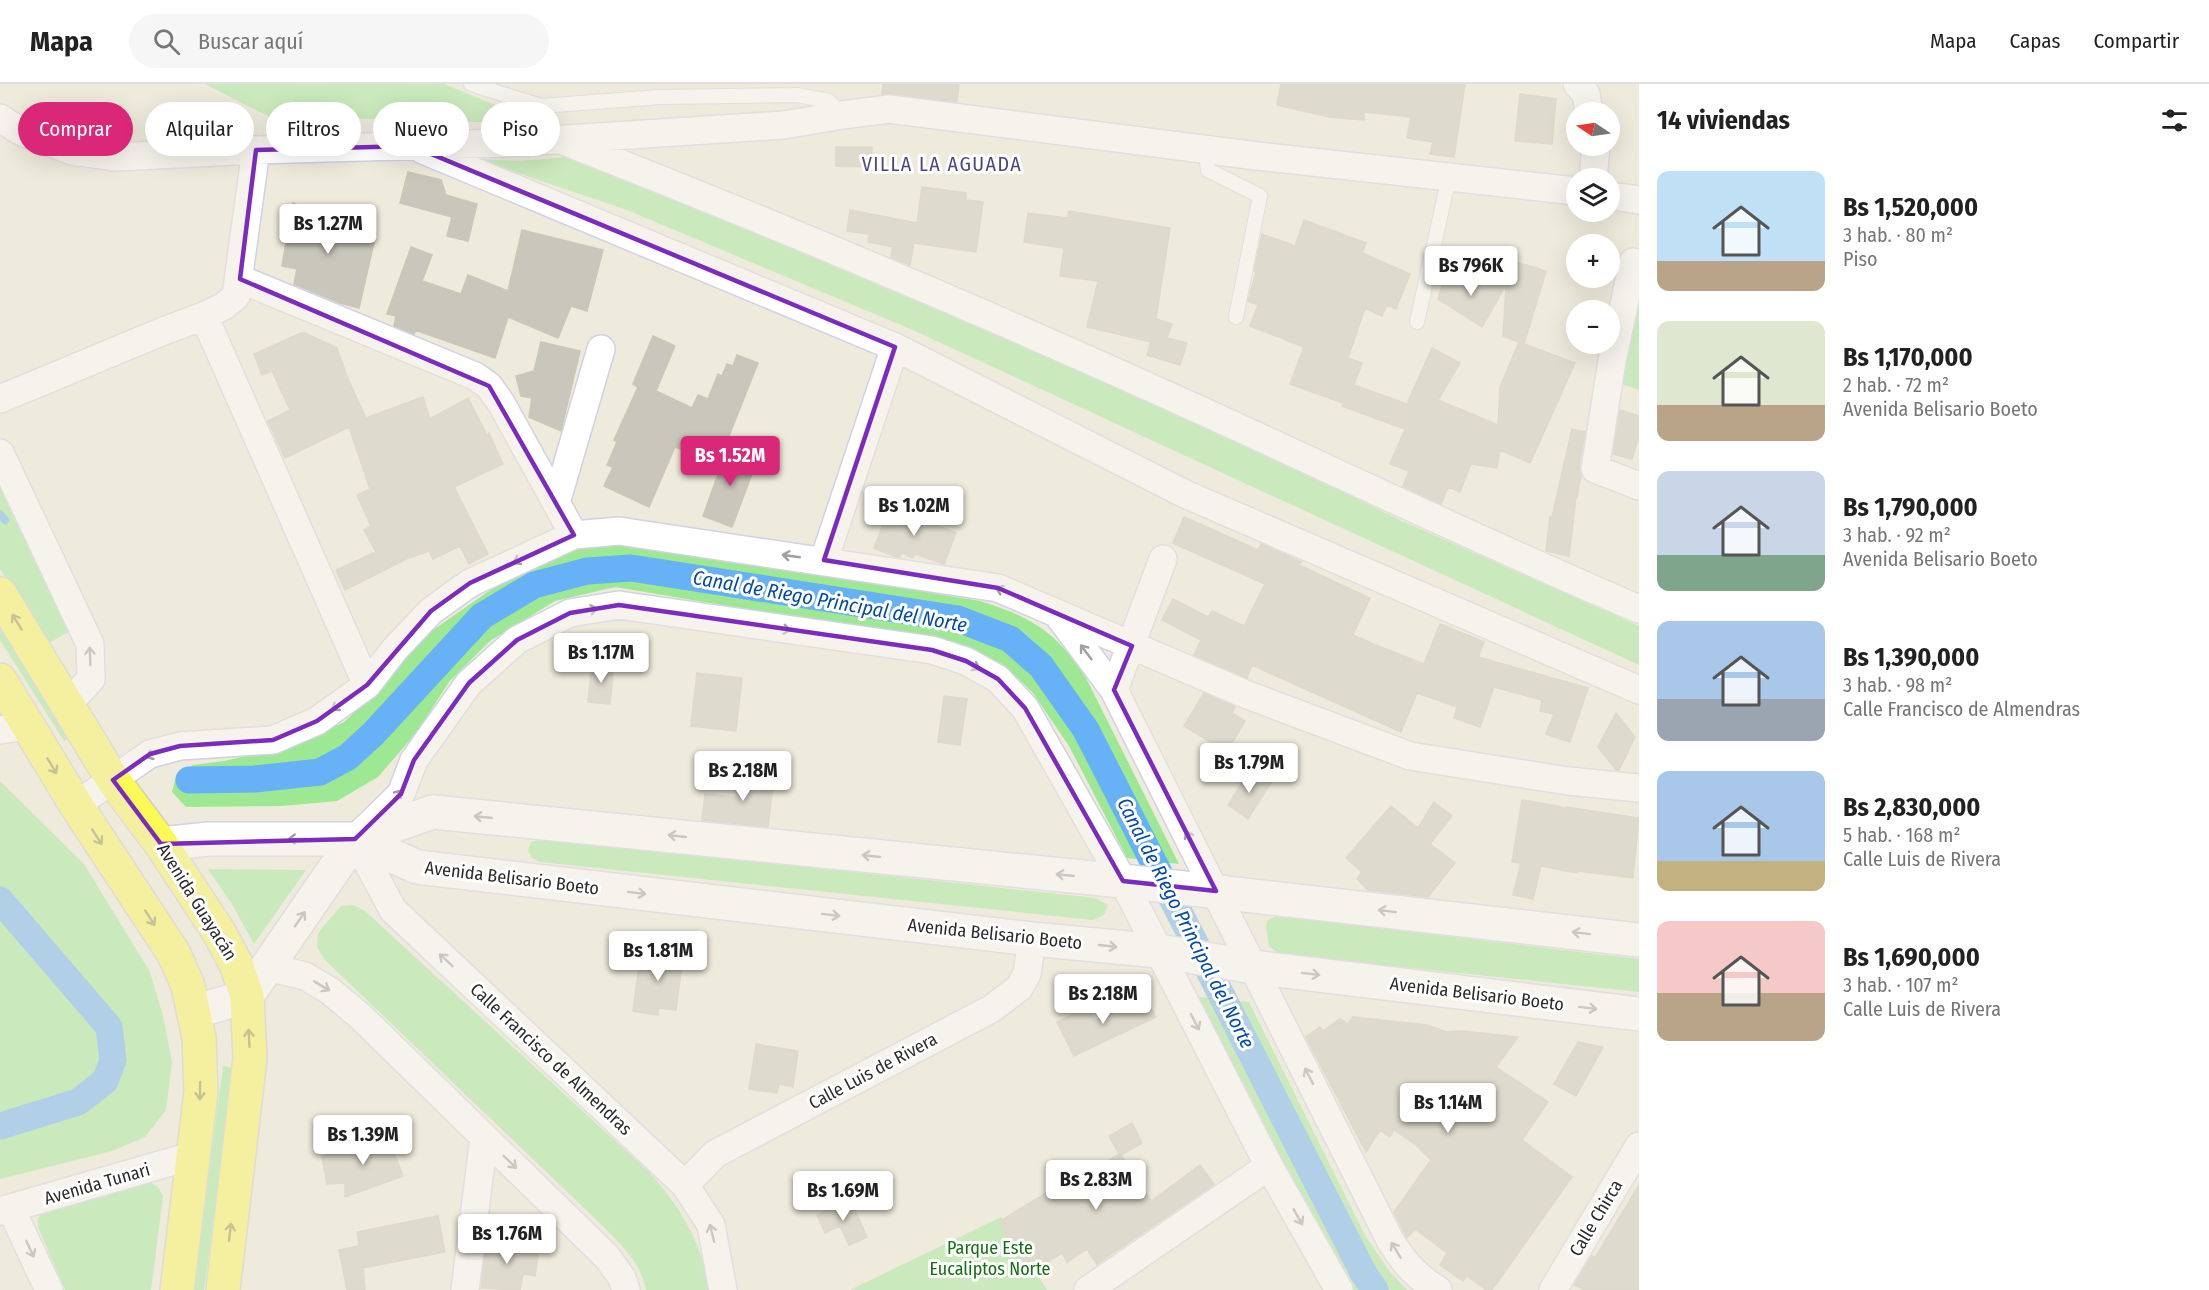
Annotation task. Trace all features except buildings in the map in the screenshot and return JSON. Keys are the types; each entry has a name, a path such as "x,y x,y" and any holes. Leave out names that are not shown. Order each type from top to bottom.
{"main road":[{"name":"Avenida Guayacán","path":"0,594 113,780 161,844 220,934 236,964 247,996 250,1058 223,1290"},
{"path":"0,680 14,728 76,805 174,954 188,986 199,1038 201,1092 177,1290"}],"street":[{"path":"1577,84 1586,94 1587,102"},
{"path":"560,139 784,125 889,109 1566,191"},
{"path":"0,118 20,131 72,151 117,157 373,147"},
{"path":"560,139 956,302 1209,414 1396,502 1639,609"},
{"path":"0,399 204,316 224,306 236,296 256,150"},
{"path":"436,156 895,347 1185,494 1639,690"},
{"path":"1620,197 1639,200"},
{"path":"1633,262 1612,361 1595,469 1639,486"},
{"path":"240,279 475,376 489,386 501,403 574,535"},
{"path":"204,316 367,685"},
{"path":"824,560 895,347"},
{"path":"556,503 601,349"},
{"path":"0,453 90,644 91,679 67,705"},
{"path":"76,805 150,754 180,746 273,740 317,721 367,685 395,649 431,611 470,583 574,535 619,531 824,560 998,588 1245,694 1410,756 1568,781 1639,788"},
{"path":"1114,690 1163,559"},
{"path":"194,1012 247,996 355,838 401,794 414,760 469,683 517,640 570,613 619,605 932,650 966,661 998,679 1025,708 1133,882 1171,953 1269,1166 1339,1290"},
{"path":"1058,614 1114,690 1204,890 1391,1242 1404,1263 1426,1283 1438,1290"},
{"name":"Avenida Belisario Boeto","path":"161,844 208,839 355,838 433,812 1133,882 1639,940"},
{"name":"Avenida Belisario Boeto","path":"355,838 417,867 1032,939 1171,953 1243,965 1639,1014"},
{"name":"Calle Francisco de Almendras","path":"355,838 393,910 685,1185 711,1225 723,1290"},
{"name":"Calle Luis de Rivera","path":"685,1185 715,1155 991,1009 1019,988 1027,974 1032,939"},
{"path":"267,967 304,976 330,990 360,1016 607,1257 622,1278 626,1290"},
{"path":"465,1290 484,1137"},
{"name":"Calle Chirca","path":"1553,1290 1639,1146"},
{"name":"Avenida Tunari","path":"5,1210 195,1155"},
{"path":"1088,1290 1269,1166"},
{"path":"5,1210 49,1290"}],"lane":[{"path":"471,84 541,106 660,97 797,95 829,101 842,115"},
{"path":"1205,149 1208,170 1260,196 1236,317"},
{"path":"1417,322 1449,177"}],"highlighted area":[{"path":"412,146 895,347 824,560 998,588 1132,646 1114,690 1216,891 1123,881 1025,708 998,679 966,661 932,650 619,605 570,613 517,640 469,683 414,760 401,794 355,839 161,844 113,780 150,754 180,746 273,740 317,721 367,685 431,611 470,583 574,535 489,386 240,279 256,150"}],"green space":[{"path":"205,84 444,84 488,102 481,102 481,122 469,122 469,102 373,102 373,119 361,119 361,102 266,102 266,115 254,109 254,102 240,102"},
{"path":"568,157 772,240 1196,420 1402,521 1639,626 1639,665 913,330 627,210 477,159 519,161"},
{"path":"1639,291 1639,390 1619,383"},
{"path":"0,487 70,631 47,644 0,569"},
{"path":"633,543 980,601 1028,620 1065,649 1086,678 1179,864 1127,858 1069,746 1033,693 1004,665 967,646 615,587 555,601 490,641 449,682 416,733 378,777 337,801 282,806 186,807 172,792 176,776 193,765 224,761 300,744 344,722 377,691 429,633 486,593 538,562 586,546"},
{"path":"0,623 72,736 64,741 0,640"},
{"path":"0,781 84,864 150,972 163,1016 172,1062 166,1110 145,1137 112,1151 0,1179"},
{"path":"544,839 1095,898 1108,905 1104,915 1093,920 541,862 532,858 528,850 531,842"},
{"path":"208,869 306,870 254,944 232,904"},
{"path":"353,905 365,911 648,1171 670,1197 688,1226 701,1256 709,1290 646,1290 637,1265 609,1232 325,960 317,947 318,933 341,906"},
{"path":"1276,916 1639,959 1639,992 1279,954 1269,946 1266,927 1267,921"},
{"path":"1199,997 1249,1002 1366,1237 1390,1272 1407,1290 1354,1290 1291,1178"},
{"path":"223,1066 234,1068 204,1290 194,1290"},
{"path":"148,1181 158,1187 163,1196 151,1290 65,1290 38,1227 38,1218 44,1211"},
{"name":"Parque Este Eucaliptos Norte","path":"1001,1217 1047,1290 850,1290"}],"waterway":[{"path":"0,514 5,520"},
{"name":"Canal de Riego Principal del Norte","path":"189,780 255,779 320,772 348,757 373,734 482,616 534,585 587,571 631,568 958,619 1010,639 1041,666 1086,730 1364,1274 1375,1290"},
{"name":"Canal de Riego Principal del Norte","path":"0,900 109,1027 113,1060 105,1081 78,1102 0,1126"}],"district":[{"name":"VILLA LA AGUADA","path":"942,164"}]}
